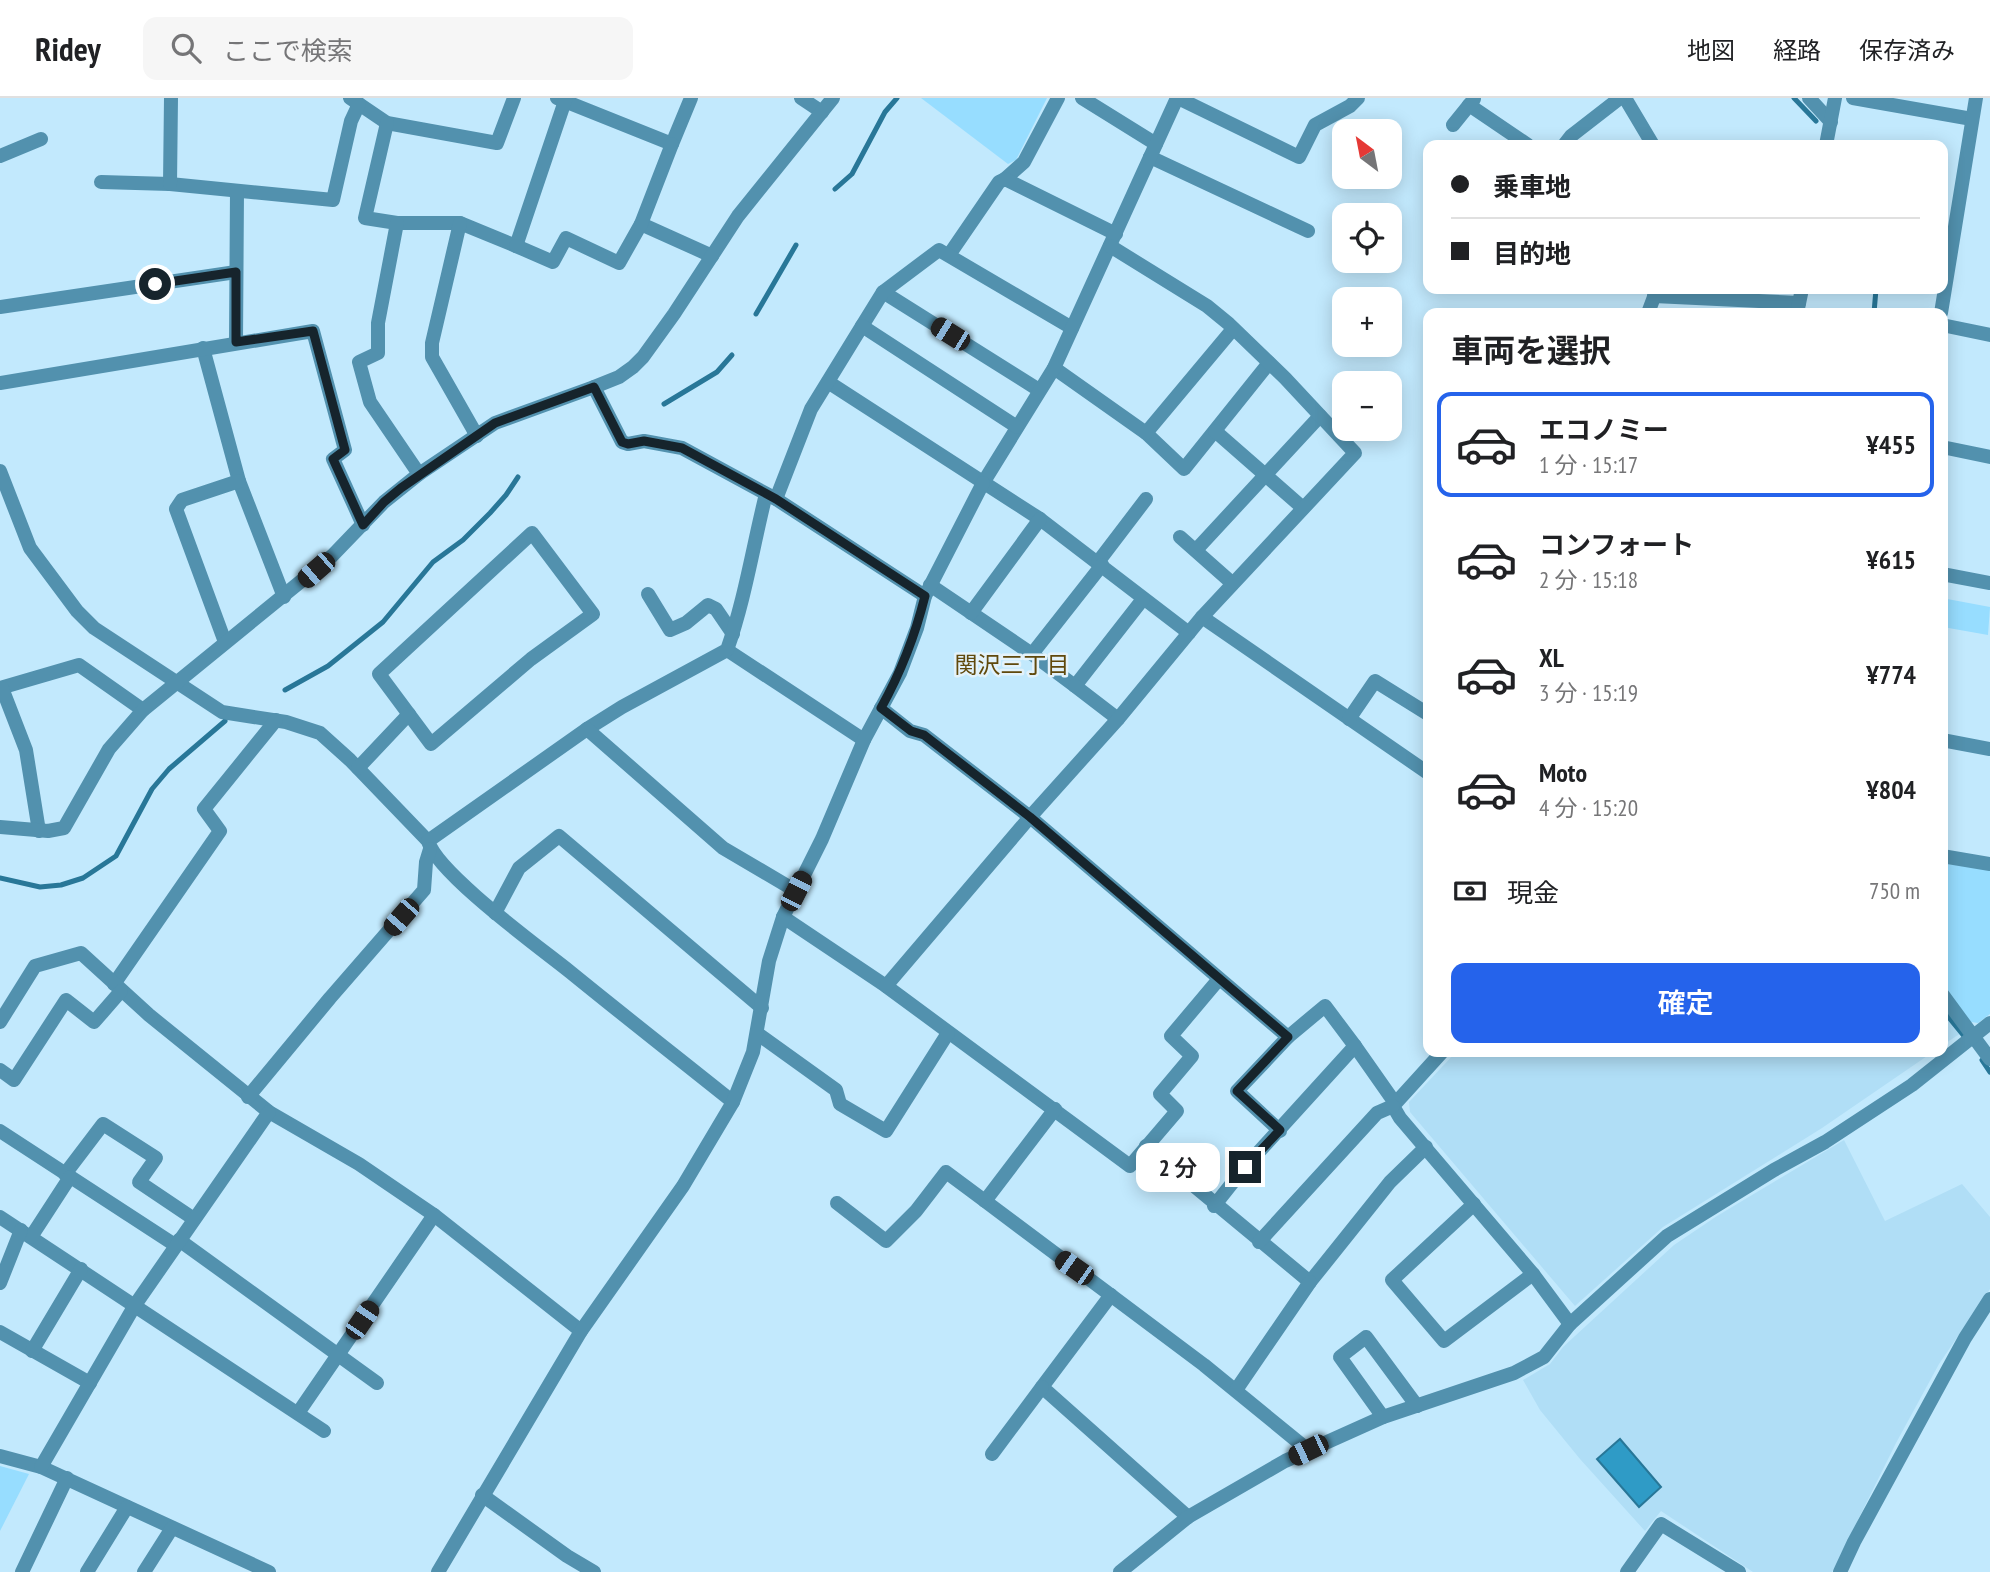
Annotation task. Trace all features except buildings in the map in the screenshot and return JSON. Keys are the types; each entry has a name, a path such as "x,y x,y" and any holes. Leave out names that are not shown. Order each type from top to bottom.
{"street":[{"path":"170,184 171,98"},
{"path":"101,182 170,184 333,200 354,101 387,123 497,143 514,98"},
{"path":"387,123 365,218 397,223 460,223 552,262 566,238 619,263 641,224 691,98"},
{"path":"801,98 822,112"},
{"path":"0,827 39,831 64,828 109,749 143,710 284,597 363,525 384,502 419,474 508,417 544,407 619,377 643,357 738,216 833,98"},
{"path":"948,255 999,182 1024,162 1058,98"},
{"path":"1082,98 1153,150 1308,231"},
{"path":"438,1572 581,1331 683,1186 733,1102 758,1034 769,961 783,917 822,839 864,740 900,673 928,591 982,483 1054,368 1177,98 1299,157 1315,125 1350,106 1358,98"},
{"path":"1569,140 1623,98 1650,140"},
{"path":"1808,98 1831,122"},
{"path":"1827,140 1835,98"},
{"path":"1853,98 1972,119"},
{"path":"1948,269 1976,98"},
{"path":"516,246 563,99 672,144"},
{"path":"1453,125 1472,102 1521,140"},
{"path":"0,156 41,139"},
{"path":"886,986 1030,817 1118,719 1202,617 1355,453 1269,363 1207,306 1113,240 1005,179"},
{"path":"236,342 237,191"},
{"path":"397,223 377,323 378,353 359,362 370,402 419,474"},
{"path":"460,223 432,343 432,357 477,436"},
{"path":"641,224 712,256"},
{"path":"248,1097 424,890 429,845 587,729 727,650 742,606 755,536 771,497 811,409 884,292 939,250 1072,328"},
{"path":"0,307 236,272"},
{"path":"884,292 1039,390"},
{"path":"1685,294 1799,302"},
{"path":"862,326 1017,427"},
{"path":"1948,326 1990,335"},
{"path":"1146,433 1233,329"},
{"path":"0,383 313,331 345,450 333,459 363,525"},
{"path":"203,348 239,481 284,597"},
{"path":"1054,368 1146,433 1184,469 1269,363"},
{"path":"828,382 1040,519 1189,633"},
{"path":"594,387 622,442 628,444 644,441 682,448 771,497 928,591 971,613 1032,654 1118,719"},
{"path":"1196,550 1320,416"},
{"path":"1215,431 1303,508"},
{"path":"1948,448 1990,457"},
{"path":"0,471 30,548 77,611 116,644 222,712 276,720 320,733 358,768 429,845 443,865 495,913 733,1102"},
{"path":"225,642 176,509 182,500 239,481"},
{"path":"1032,654 1146,499"},
{"path":"971,613 1040,519"},
{"path":"532,533 593,614 531,659 431,744 409,714 379,674 532,533"},
{"path":"1180,537 1232,583"},
{"path":"1948,575 1990,583"},
{"path":"649,594 670,630 686,623 708,605 716,609 733,634"},
{"path":"1075,686 1143,599"},
{"path":"1202,617 1423,770"},
{"path":"727,650 864,740"},
{"path":"39,831 26,750 1,688 79,665 143,710"},
{"path":"1349,719 1375,681 1423,711"},
{"path":"881,708 911,731 924,735 1030,817 1288,1037"},
{"path":"358,768 409,714"},
{"path":"0,1070 14,1080 66,1000 94,1022 220,831 204,809 276,720"},
{"path":"587,729 723,848 796,891"},
{"path":"1948,741 1990,749"},
{"path":"495,913 519,868 559,836 762,1008"},
{"path":"1948,857 1990,864"},
{"path":"783,917 886,986 1130,1166 1177,1111 1160,1094 1192,1056 1171,1036 1219,979"},
{"path":"1,1019 35,966 81,953 248,1097 359,1164 434,1215 581,1331"},
{"path":"1948,1002 1990,1059"},
{"path":"1280,1130 1237,1091 1288,1037 1325,1006 1394,1105 1399,1118 1533,1274 1570,1324"},
{"path":"1948,1056 1990,1023"},
{"path":"758,1034 836,1090 840,1104 886,1131 948,1033"},
{"path":"1214,1206 1355,1046"},
{"path":"1259,1242 1377,1113 1394,1105 1437,1057"},
{"path":"1120,1572 1188,1517 1308,1450 1383,1417 1514,1373 1544,1357 1570,1324 1667,1236 1825,1142 1912,1085 1947,1057"},
{"path":"985,1201 1055,1109"},
{"path":"41,1467 135,1305 269,1112"},
{"path":"0,1283 26,1233 103,1124 156,1158 139,1182 194,1219"},
{"path":"0,1131 177,1243 377,1382"},
{"path":"1146,1146 1214,1206 1310,1283"},
{"path":"1236,1390 1310,1283 1390,1182 1426,1147"},
{"path":"837,1203 886,1241 916,1211 946,1172 1236,1390 1308,1450"},
{"path":"1474,1204 1392,1280 1444,1342 1533,1274"},
{"path":"298,1413 434,1215"},
{"path":"0,1217 324,1431"},
{"path":"32,1351 81,1269"},
{"path":"992,1454 1111,1295"},
{"path":"1840,1572 1965,1338 1990,1299"},
{"path":"0,1332 90,1383"},
{"path":"1383,1417 1340,1357 1366,1337 1416,1406"},
{"path":"1042,1387 1188,1517"},
{"path":"0,1456 41,1467 67,1478 269,1572"},
{"path":"22,1572 67,1478"},
{"path":"482,1495 567,1556 594,1572"},
{"path":"87,1572 127,1507"},
{"path":"1627,1572 1661,1524 1739,1572"},
{"path":"144,1572 172,1528"}],"shaded area":[{"path":"921,98 1047,98 1016,160 1008,164"},
{"path":"1948,599 1990,607 1988,635 1948,628"},
{"path":"1948,864 1990,870 1990,1014 1978,1023 1971,1022 1948,992"},
{"path":"1948,1010 1962,1026 1961,1033 1948,1042"},
{"path":"1451,1057 1926,1057 1822,1128 1663,1227 1575,1306 1410,1112 1409,1102"},
{"path":"1844,1140 1885,1221 1962,1184 1990,1217 1990,1289 1939,1364 1832,1572 1753,1572 1661,1511 1645,1531 1540,1410 1523,1380 1550,1364 1563,1347 1674,1245"},
{"path":"1620,1439 1661,1487 1639,1507 1597,1459"},
{"path":"0,1466 29,1474 0,1531"}],"waterway":[{"path":"835,189 852,174 885,112 897,98"},
{"path":"1794,98 1816,121"},
{"path":"756,314 796,245"},
{"path":"1874,308 1876,294"},
{"path":"664,404 717,372 732,355"},
{"path":"285,690 328,666 383,622 433,562 463,540 506,495 518,477"},
{"path":"0,878 40,887 61,885 83,878 116,856 152,789 169,769 225,721"},
{"path":"1948,1016 1968,1041"},
{"path":"1982,1060 1990,1072"}],"district":[{"name":"関沢三丁目","path":"1012,664"}],"route":[{"path":"155,284 236,272 236,342 313,331 345,450 333,459 363,525 384,502 419,474 495,423 594,387 622,442 628,444 644,441 682,448 776,499 925,596 917,628 900,673 881,708 911,731 924,735 1030,817 1288,1037 1237,1091 1280,1130 1245,1167"}]}
